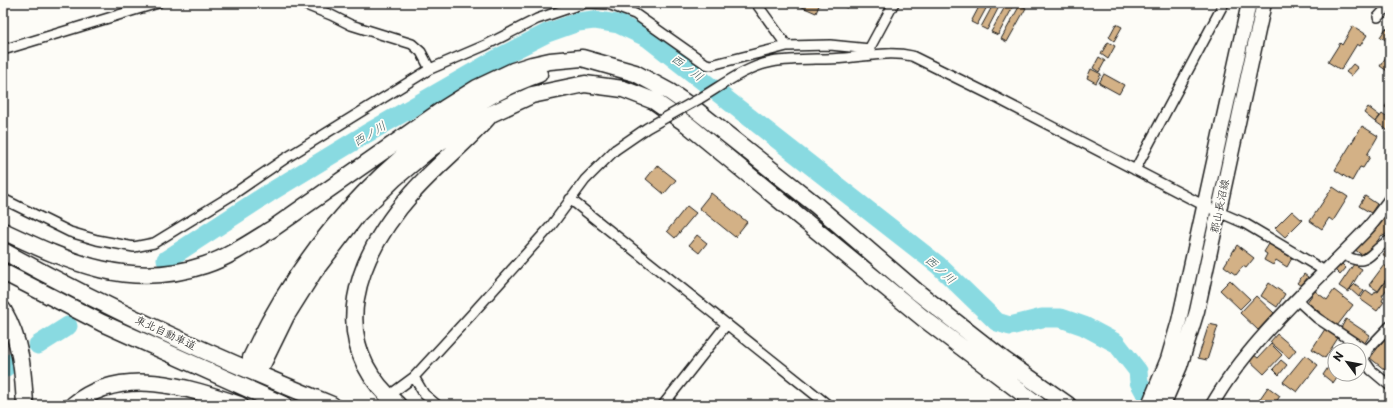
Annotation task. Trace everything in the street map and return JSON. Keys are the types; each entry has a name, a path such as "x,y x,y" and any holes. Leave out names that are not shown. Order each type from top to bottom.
{"highway":[{"path":"3,231 66,259 104,270 153,276 187,270 206,264 248,244 445,108 477,88 513,71 550,61 582,58 635,72 670,92 696,110 816,205 916,291 1004,360 1068,405"},
{"path":"600,62 556,69 519,81 475,104 404,154 344,213 315,249 274,311 257,360 313,273 358,214 395,178 431,148 471,121 491,114 532,95 585,84 623,89 654,101 688,125 923,318 1038,405"},
{"path":"396,398 386,395 372,376 361,355 356,340 354,323 355,307 361,274 376,242 399,209 431,174 471,137 491,114"},
{"name":"東北自動車道","path":"3,251 181,340 332,405"},
{"name":"東北自動車道","path":"3,272 102,323 284,405"},
{"path":"3,310 10,322 20,350 23,365 25,405"},
{"path":"73,405 101,389 118,384 135,382 173,384 240,405"}],"main road":[{"name":"郡山長沼線","path":"1149,405 1168,358 1179,320 1249,3"},
{"name":"郡山長沼線","path":"1164,404 1180,366 1191,332 1264,3"}],"street":[{"path":"3,50 158,3"},
{"path":"301,3 351,25 412,44 421,52 430,69"},
{"path":"756,3 787,46"},
{"path":"396,398 551,226 570,198 585,180 615,150 647,128 749,71 771,62 841,59 868,52 894,3"},
{"path":"1135,170 1224,3"},
{"path":"3,199 70,232 90,238 134,247 154,243 229,198 286,158 430,69 486,45 537,19 565,9 587,4 608,4 635,14 706,64 711,65 787,46 830,45 868,52 901,53 912,56 989,94 1205,206 1244,223 1324,271"},
{"path":"1378,17 1390,4"},
{"path":"570,198 828,405"},
{"path":"1212,405 1225,382 1297,300 1366,230 1390,200"},
{"path":"1342,254 1354,260 1361,261 1370,257 1380,246 1390,240"},
{"path":"1297,300 1317,318 1353,342"},
{"path":"663,405 727,324"},
{"path":"1367,351 1390,326"},
{"path":"1367,365 1390,386"},
{"path":"414,377 424,394 437,405"}],"building":[{"path":"801,3 820,3 816,13 800,6"},
{"path":"836,3 849,3 847,8"},
{"path":"981,3 989,3 977,25 971,22"},
{"path":"994,3 1001,3 987,30 981,27"},
{"path":"1007,3 1015,3 998,35 991,32"},
{"path":"1020,5 1026,8 1007,42 1001,39"},
{"path":"1116,24 1122,27 1114,41 1109,37"},
{"path":"1353,26 1367,35 1360,46 1357,44 1341,70 1328,62 1340,43 1342,45"},
{"path":"1386,28 1390,32 1386,40 1380,37"},
{"path":"1108,42 1115,46 1108,59 1101,54"},
{"path":"1390,51 1390,73 1380,66"},
{"path":"1099,57 1105,61 1099,72 1093,68"},
{"path":"1353,64 1358,68 1351,76 1346,72"},
{"path":"1091,69 1101,74 1096,83 1087,78"},
{"path":"1104,74 1124,85 1119,94 1099,83"},
{"path":"1390,99 1390,110 1385,107"},
{"path":"1368,107 1380,116 1375,122 1364,113"},
{"path":"1382,114 1390,120 1390,132 1376,122"},
{"path":"1362,126 1378,136 1367,155 1370,157 1363,168 1360,167 1352,181 1335,170"},
{"path":"657,165 676,180 664,194 646,179"},
{"path":"1333,187 1348,197 1333,221 1329,218 1322,229 1310,221"},
{"path":"711,193 747,222 735,237 699,208"},
{"path":"1365,196 1377,204 1371,213 1359,206"},
{"path":"687,206 696,213 675,238 667,231"},
{"path":"1292,211 1302,220 1285,237 1275,228"},
{"path":"1382,213 1390,220 1390,229 1384,236 1382,235 1368,253 1365,252 1363,256 1354,249"},
{"path":"697,235 707,243 699,253 689,245"},
{"path":"1269,244 1292,258 1287,267 1276,260 1273,265 1264,260 1267,254 1264,252"},
{"path":"1237,245 1254,258 1246,268 1243,266 1236,275 1224,266"},
{"path":"1390,249 1390,265 1383,254"},
{"path":"1341,263 1346,268 1340,275 1335,270"},
{"path":"1354,264 1362,269 1348,292 1339,286"},
{"path":"1384,265 1390,269 1390,281 1387,278 1378,291 1369,285"},
{"path":"1304,274 1308,277 1301,286 1297,283"},
{"path":"1387,279 1390,284 1382,296 1384,297 1382,301 1384,302 1377,311 1360,299 1366,290 1373,295 1376,291 1378,292"},
{"path":"1230,280 1250,299 1240,309 1220,290"},
{"path":"1269,283 1285,294 1277,307 1261,296"},
{"path":"1355,284 1364,291 1359,297 1350,289"},
{"path":"1334,290 1353,305 1337,326 1307,302 1315,291 1327,300"},
{"path":"1256,296 1274,313 1258,330 1240,313"},
{"path":"1346,319 1370,335 1365,342 1361,342 1341,328"},
{"path":"1209,324 1218,326 1207,360 1198,358"},
{"path":"1325,329 1338,338 1335,342 1327,342 1327,355 1325,358 1312,349"},
{"path":"1390,332 1390,363 1385,370 1370,358"},
{"path":"1277,334 1296,350 1289,358 1270,342"},
{"path":"1271,344 1282,355 1264,374 1249,360 1254,355 1258,358"},
{"path":"1305,355 1318,365 1297,392 1283,382"},
{"path":"1281,360 1287,365 1279,375 1273,369"},
{"path":"1327,369 1327,378 1323,375"},
{"path":"1268,387 1280,396 1274,405 1266,405 1259,400"}],"waterway":[{"name":"西ノ川","path":"166,260 269,193 366,134 500,57 547,33 578,22 594,20 618,24 648,38 938,265 997,322 1010,326 1042,318 1061,318 1084,326 1116,343 1138,371 1139,382 1152,405"},
{"name":"西ノ川","path":"38,345 68,326"},
{"name":"西ノ川","path":"3,369 14,361"}],"tunnel":[{"path":"379,405 392,394"}]}
